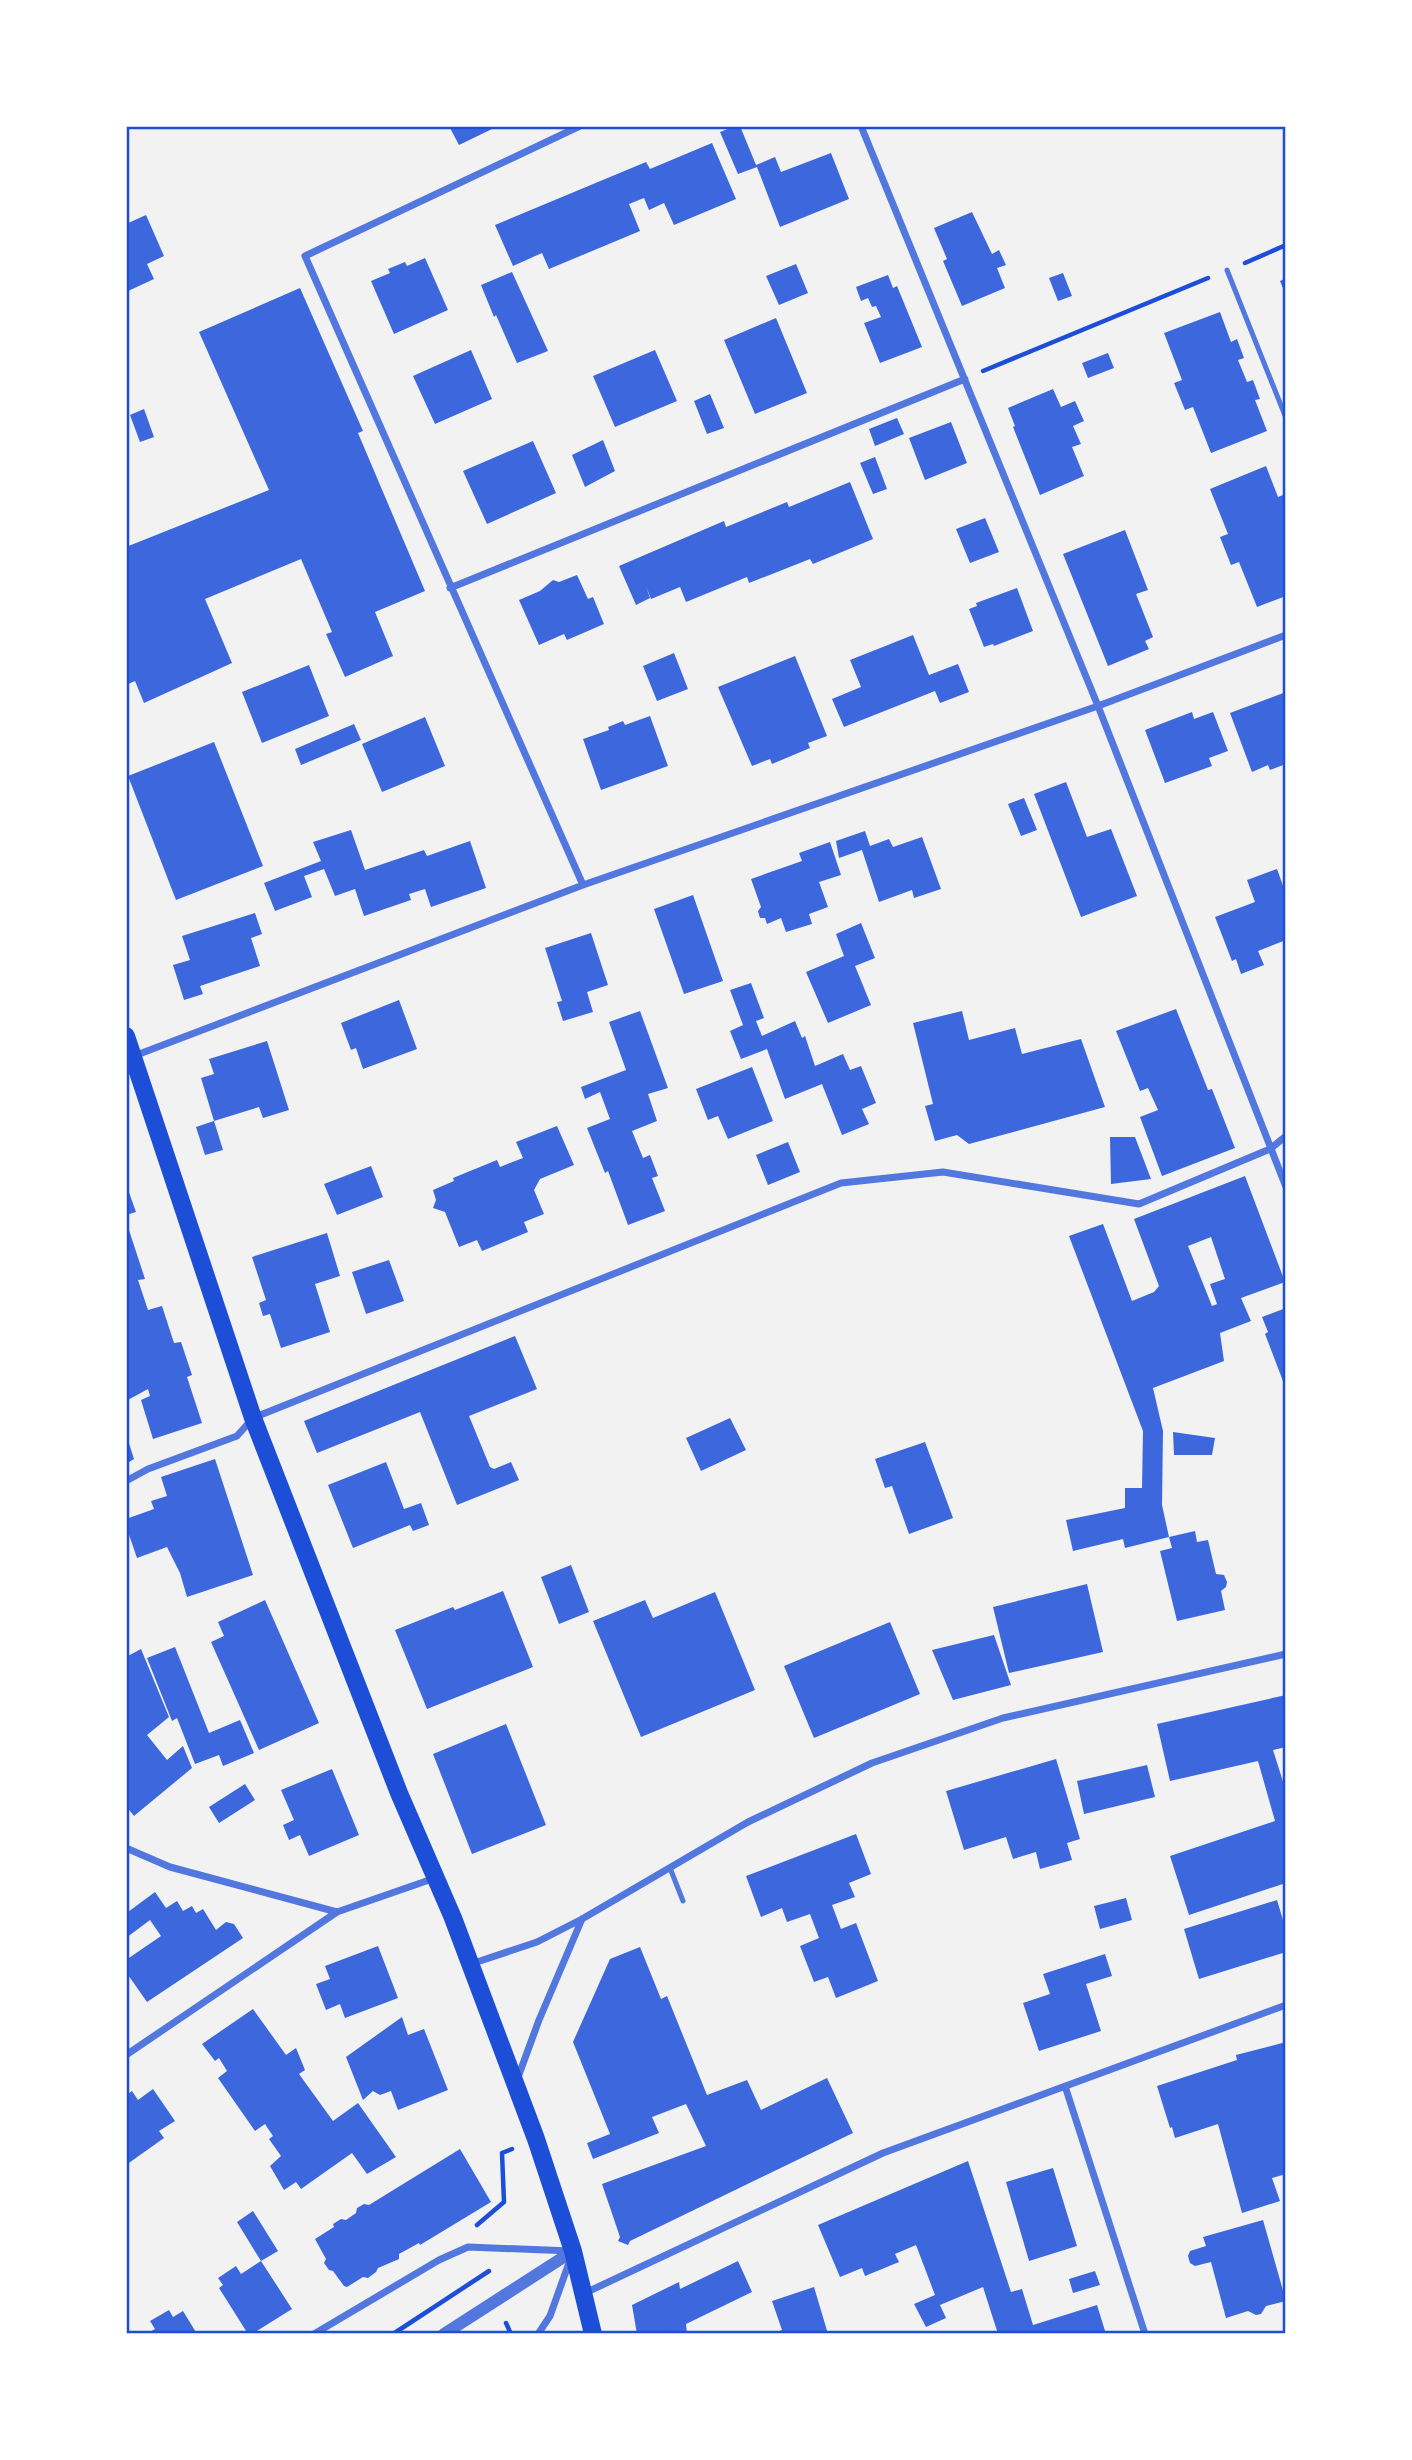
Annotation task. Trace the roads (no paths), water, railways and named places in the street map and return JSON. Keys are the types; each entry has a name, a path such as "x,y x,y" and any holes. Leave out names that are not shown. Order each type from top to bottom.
{"main road":[{"path":"126,1036 253,1418 399,1793 470,1964 515,2085 573,2251 593,2334"}],"street":[{"path":"580,126 305,256 583,885"},
{"path":"861,126 1098,706 1286,1187"},
{"path":"450,588 964,379"},
{"path":"133,1057 583,885 1098,706 1286,635"},
{"path":"126,1481 148,1469 237,1436 253,1418 841,1183 943,1172 1139,1204 1270,1149 1286,1136"},
{"path":"470,1964 537,1942 582,1919 748,1822 872,1763 1003,1717 1286,1654"},
{"path":"126,1848 170,1867 337,1912"},
{"path":"126,2055 337,1912 436,1878"},
{"path":"515,2085 582,1919"},
{"path":"584,2293 883,2153 1286,2005"},
{"path":"1065,2086 1145,2334"},
{"path":"314,2334 439,2260 468,2247 573,2251"},
{"path":"444,2334 573,2251"},
{"path":"538,2334 550,2316 573,2251"}],"lane":[{"path":"1227,270 1286,418"},
{"path":"670,1868 683,1900"}]}
